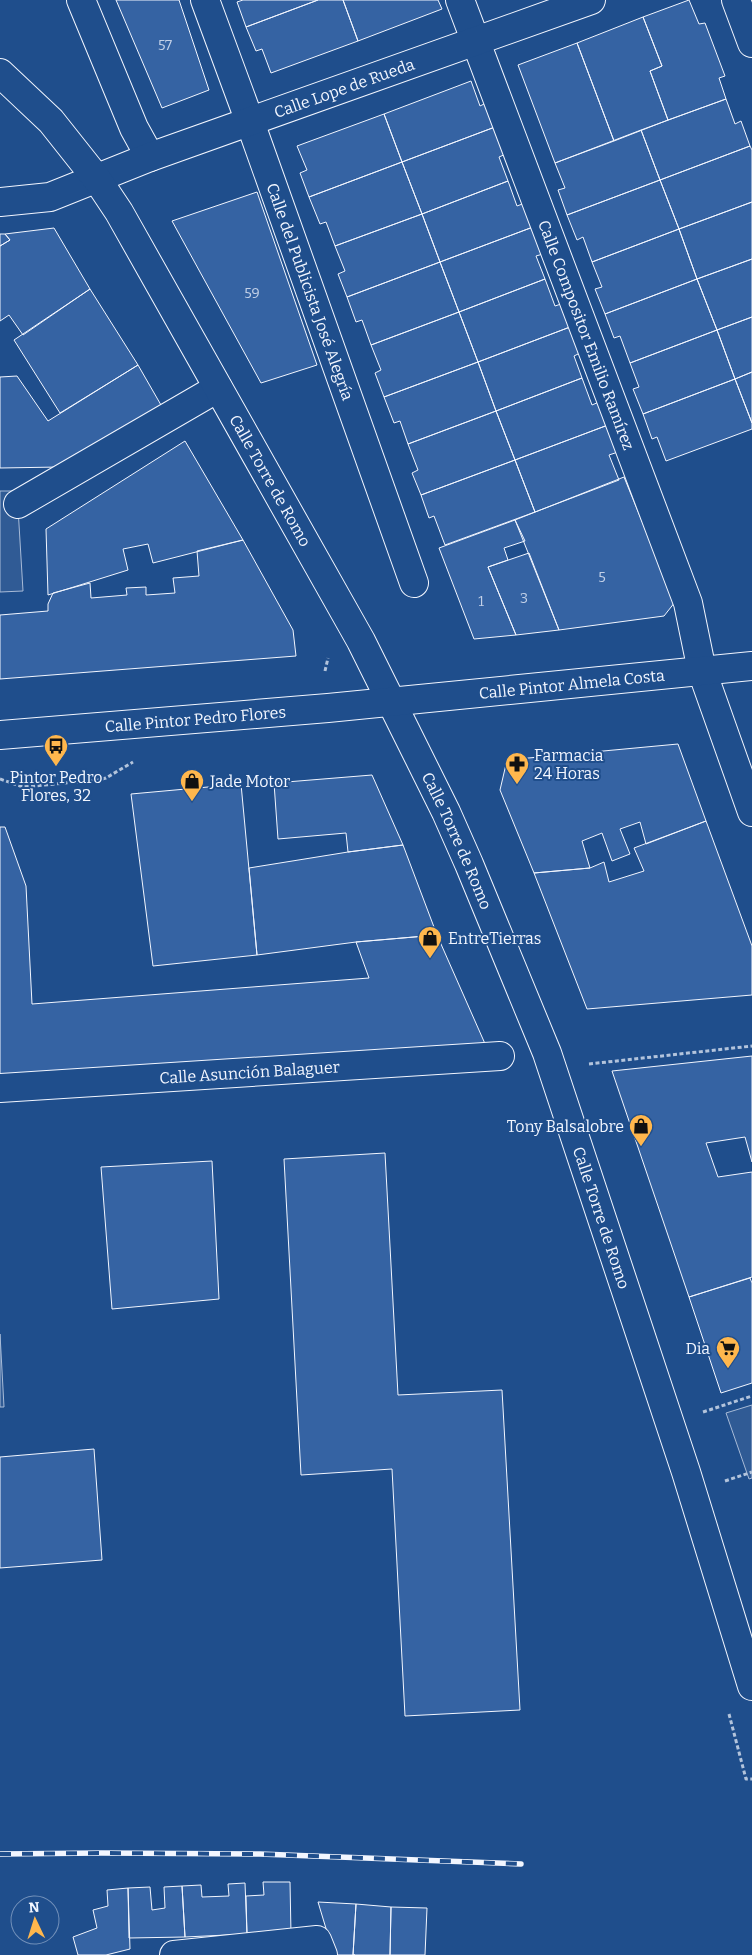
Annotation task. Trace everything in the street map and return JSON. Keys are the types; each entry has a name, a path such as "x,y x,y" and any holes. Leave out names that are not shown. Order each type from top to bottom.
{"street":[{"path":"81,0 134,128 150,157"},
{"name":"Calle del Publicista José Alegría","path":"205,0 414,583"},
{"name":"Calle Compositor Emilio Ramírez","path":"460,0 688,603 702,671 752,812"},
{"name":"Calle Lope de Rueda","path":"0,202 50,197 150,157 591,0"},
{"path":"736,0 752,43"},
{"name":"Calle Torre de Romo","path":"0,72 51,121 97,179 119,212 361,641 446,812 547,1053 686,1472 752,1686"},
{"path":"18,504 218,388"},
{"name":"Calle Pintor Almela Costa","path":"391,702 752,666"},
{"name":"Calle Pintor Pedro Flores","path":"0,735 391,702"},
{"name":"Calle Asunción Balaguer","path":"0,1088 500,1056"},
{"path":"174,1955 318,1940 323,1955"}],"path":[{"path":"0,779 23,787 98,780 106,778 135,761"},
{"path":"580,1065 752,1046"},
{"path":"700,1412 752,1396"},
{"path":"725,1481 752,1472"}],"shaded area":[{"path":"0,491 17,491 23,591 0,592"},
{"path":"0,1334 4,1407 0,1407"},
{"path":"752,1405 752,1478 749,1479 726,1413"}],"building":[{"path":"116,0 179,0 209,90 162,108"},
{"path":"243,0 318,0 246,27 237,2"},
{"path":"318,0 343,0 358,41 271,73 262,49 256,51 246,27"},
{"path":"343,0 438,0 442,9 358,41"},
{"path":"689,0 699,24 705,23 725,76 719,78 726,99 668,120 650,71 662,66 643,17"},
{"path":"643,17 662,66 650,71 668,120 614,141 577,43"},
{"path":"577,43 614,141 555,163 518,65"},
{"path":"471,81 480,106 486,103 495,127 402,162 384,114"},
{"path":"726,99 735,124 741,121 750,146 660,180 641,130"},
{"path":"384,114 402,162 309,197 300,173 307,170 297,146"},
{"path":"495,127 506,154 499,157 508,181 422,214 402,162"},
{"path":"641,130 660,180 567,215 558,190 565,188 555,163"},
{"path":"750,146 752,150 752,202 679,229 660,180"},
{"path":"402,162 422,214 335,246 326,222 320,224 309,197"},
{"path":"660,180 679,229 592,262 583,237 577,240 567,215"},
{"path":"508,181 517,206 525,203 533,227 440,262 422,214"},
{"path":"257,192 317,365 261,383 172,221"},
{"path":"752,202 752,259 697,279 679,229"},
{"path":"422,214 440,262 347,297 338,274 345,271 335,246"},
{"path":"533,227 543,254 536,256 545,279 459,312 440,262"},
{"path":"54,228 90,289 23,335 9,315 0,321 0,246 10,240 5,234"},
{"path":"679,229 697,279 605,314 595,289 602,287 592,262"},
{"path":"0,234 5,234 10,240 0,246"},
{"path":"752,259 752,317 717,330 697,279"},
{"path":"440,262 459,312 371,345 362,320 356,322 347,297"},
{"path":"545,279 555,306 561,304 570,327 478,362 459,312"},
{"path":"697,279 717,330 630,363 620,336 614,338 605,314"},
{"path":"90,289 138,365 60,413 14,340"},
{"path":"459,312 478,362 384,397 375,373 381,370 371,345"},
{"path":"752,317 752,372 735,379 717,330"},
{"path":"570,327 580,353 574,356 582,378 496,411 478,362"},
{"path":"717,330 735,379 643,414 633,389 639,387 630,363"},
{"path":"478,362 496,411 408,444 400,421 394,423 384,397"},
{"path":"138,365 161,405 60,467 0,468 0,377 17,376 48,421"},
{"path":"752,372 752,423 735,379"},
{"path":"582,378 592,405 599,402 608,425 515,460 496,411"},
{"path":"735,379 752,423 752,429 666,461 657,437 652,439 643,414"},
{"path":"496,411 515,460 421,495 412,473 418,470 408,444"},
{"path":"608,425 618,452 609,455 619,480 535,512 515,460"},
{"path":"185,441 243,540 153,563 148,544 123,549 128,570 48,595 46,529"},
{"path":"515,460 535,512 445,545 434,516 429,518 421,495"},
{"path":"624,477 675,602 664,616 559,630 515,520"},
{"path":"515,520 525,541 504,548 508,560 488,567 516,635 474,639 439,548"},
{"path":"243,540 293,630 296,656 0,679 0,615 48,611 48,604 53,593 90,583 91,598 127,595 126,588 146,587 146,595 175,593 173,578 199,576 197,551"},
{"path":"529,553 559,630 516,635 488,567"},
{"path":"678,744 706,821 646,844 640,822 620,829 630,854 612,861 602,833 582,841 590,868 534,873 500,790 507,760"},
{"path":"372,775 403,845 348,852 346,833 278,839 274,783"},
{"path":"241,784 257,955 153,966 131,794"},
{"path":"706,821 752,946 752,995 587,1009 534,873 590,868 604,862 609,882 644,871 634,848"},
{"path":"0,827 5,827 26,886 32,1004 369,978 356,942 437,935 486,1046 0,1075"},
{"path":"403,845 437,935 356,942 257,955 249,868"},
{"path":"752,1056 752,1162 745,1137 706,1143 718,1177 752,1172 752,1277 689,1297 612,1071"},
{"path":"385,1153 398,1395 502,1390 520,1710 405,1716 392,1469 301,1475 284,1159"},
{"path":"212,1161 219,1299 112,1309 101,1167"},
{"path":"750,1278 752,1283 752,1383 721,1393 689,1297"},
{"path":"94,1449 102,1560 0,1568 0,1457"},
{"path":"263,1882 290,1882 291,1934 247,1934 246,1896 264,1895"},
{"path":"245,1883 247,1934 185,1937 182,1886 201,1885 202,1897 229,1896 228,1884"},
{"path":"182,1886 185,1937 129,1938 128,1888 150,1887 152,1910 165,1908 164,1887"},
{"path":"128,1888 130,1949 106,1955 78,1955 73,1937 97,1928 93,1910 108,1906 107,1890"},
{"path":"318,1902 356,1904 353,1955 334,1955"},
{"path":"356,1904 391,1907 390,1955 353,1955"},
{"path":"391,1907 427,1908 425,1955 390,1955"}],"railway":[{"path":"0,1854 260,1854 521,1864"}],"place":[{"name":"Pintor Pedro Flores, 32","path":"56,767"},
{"name":"Farmacia 24 Horas","path":"517,785"},
{"name":"Jade Motor","path":"192,802"},
{"name":"EntreTierras","path":"430,959"},
{"name":"Tony Balsalobre","path":"641,1147"},
{"name":"Dia","path":"728,1369"}]}
